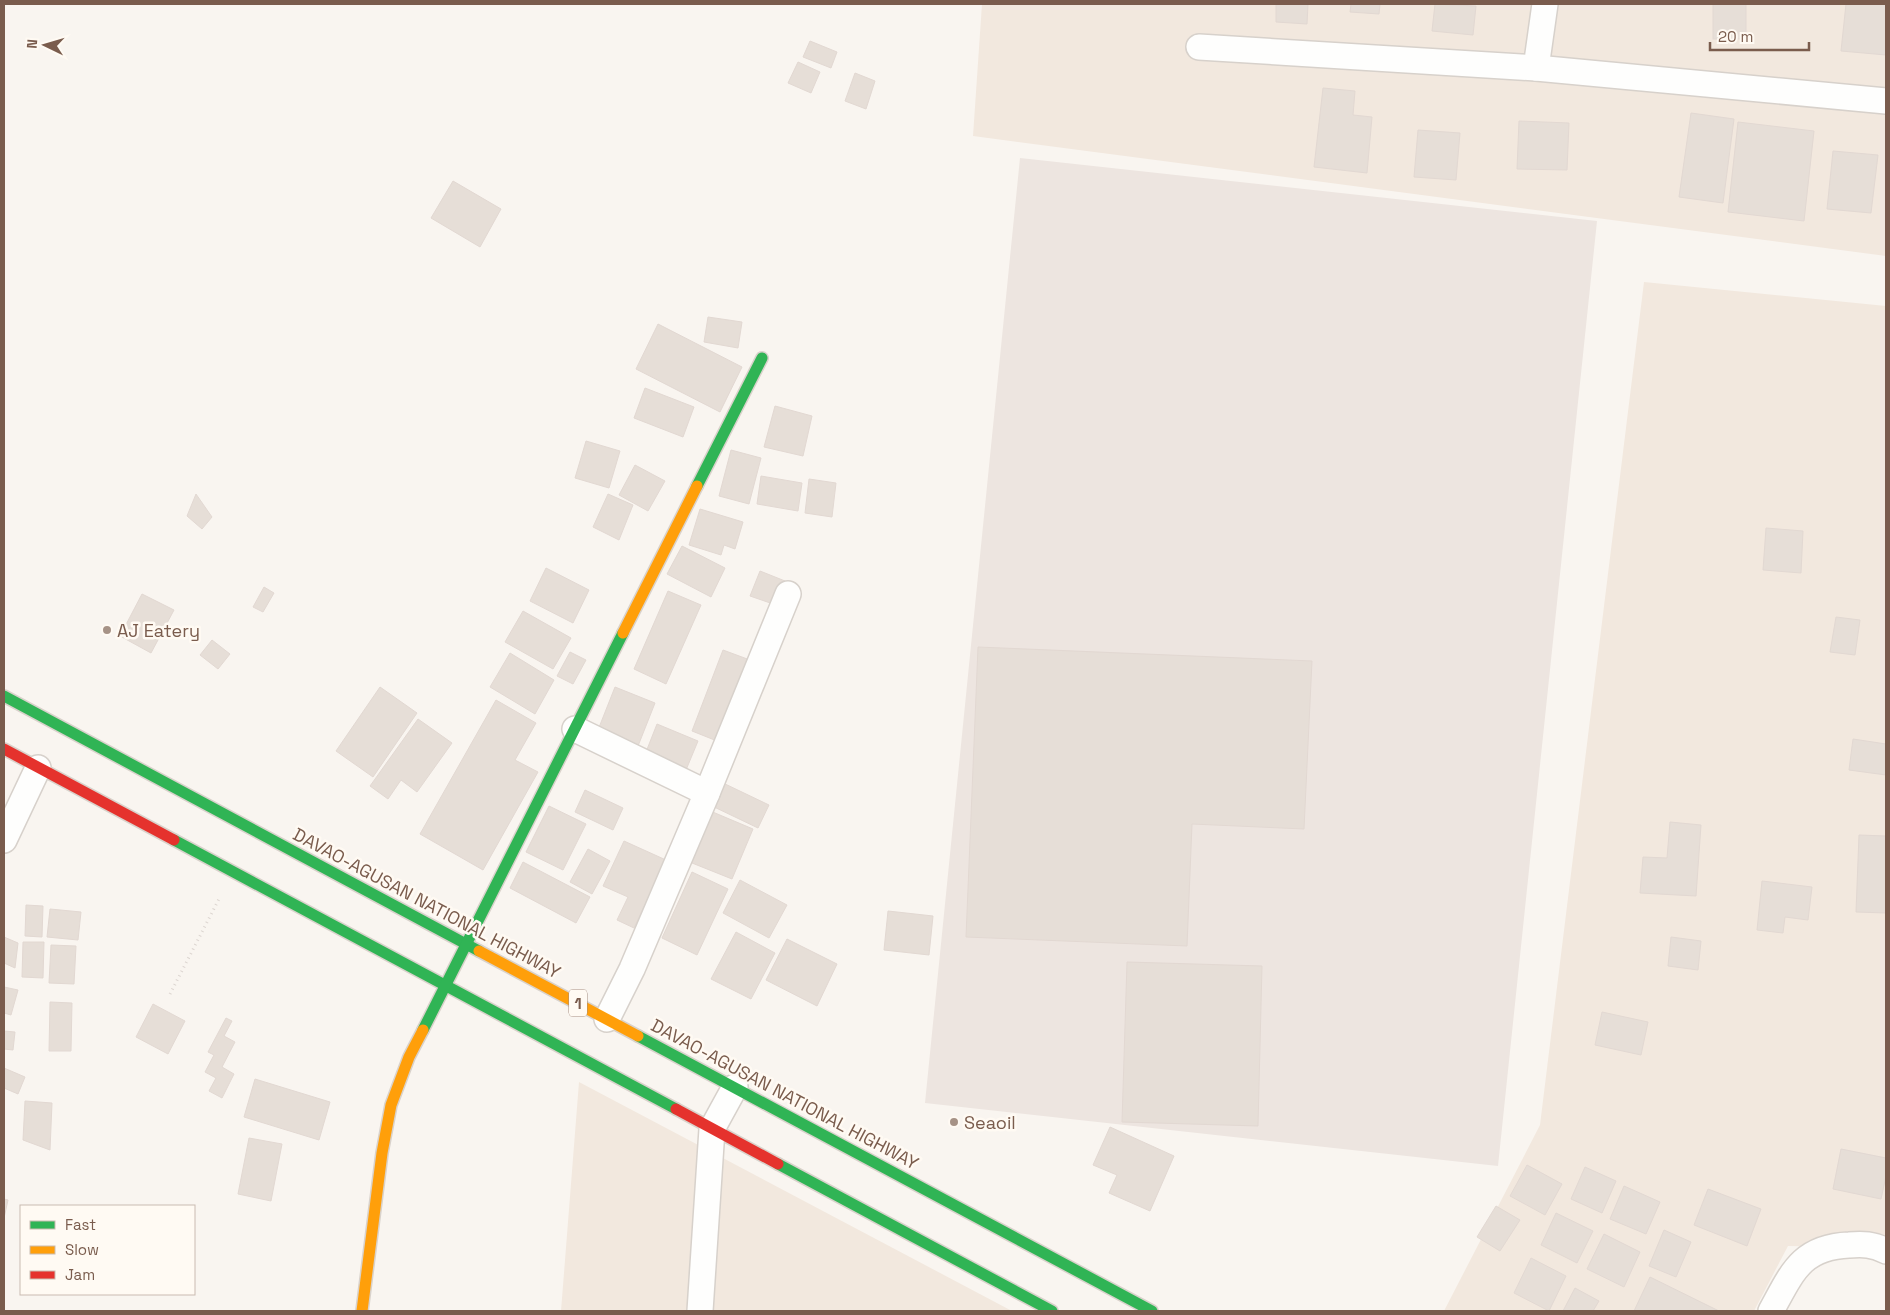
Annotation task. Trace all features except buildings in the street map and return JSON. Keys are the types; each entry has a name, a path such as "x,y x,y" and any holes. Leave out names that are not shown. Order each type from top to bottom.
{"main road":[{"path":"362,1311 382,1153 391,1105 409,1057 762,358"},
{"name":"DAVAO-AGUSAN NATIONAL HIGHWAY","path":"4,696 1152,1311"},
{"path":"4,749 1052,1311"}],"street":[{"path":"1536,68 1545,4"},
{"path":"1199,47 1536,68 1886,101"},
{"path":"607,1019 632,969 707,793 788,594"},
{"path":"575,729 707,793"},
{"path":"4,840 38,768"},
{"path":"700,1311 712,1129 735,1087"},
{"path":"1771,1311 1790,1277 1809,1255 1830,1246 1882,1244"}],"path":[{"path":"170,994 233,872"}],"shaded area":[{"path":"982,4 1886,4 1886,256 973,136"},
{"path":"1020,158 1597,221 1498,1166 925,1103"},
{"path":"1644,282 1886,306 1886,1248 1788,1246 1754,1311 1444,1311 1540,1125"},
{"path":"579,1082 1012,1311 561,1311"}],"traffic: fast":[{"path":"697,486 762,358"},
{"path":"423,1030 623,633"},
{"path":"4,696 479,951"},
{"path":"174,840 676,1109"},
{"path":"638,1036 1152,1311"},
{"path":"778,1164 1052,1311"}],"traffic: slow":[{"path":"623,633 697,486"},
{"path":"479,951 638,1036"},
{"path":"362,1311 382,1153 391,1105 409,1057 423,1030"}],"traffic: jam":[{"path":"4,749 174,840"},
{"path":"676,1109 778,1164"}],"place":[{"name":"AJ Eatery","path":"107,630"},
{"name":"Seaoil","path":"954,1122"}]}
